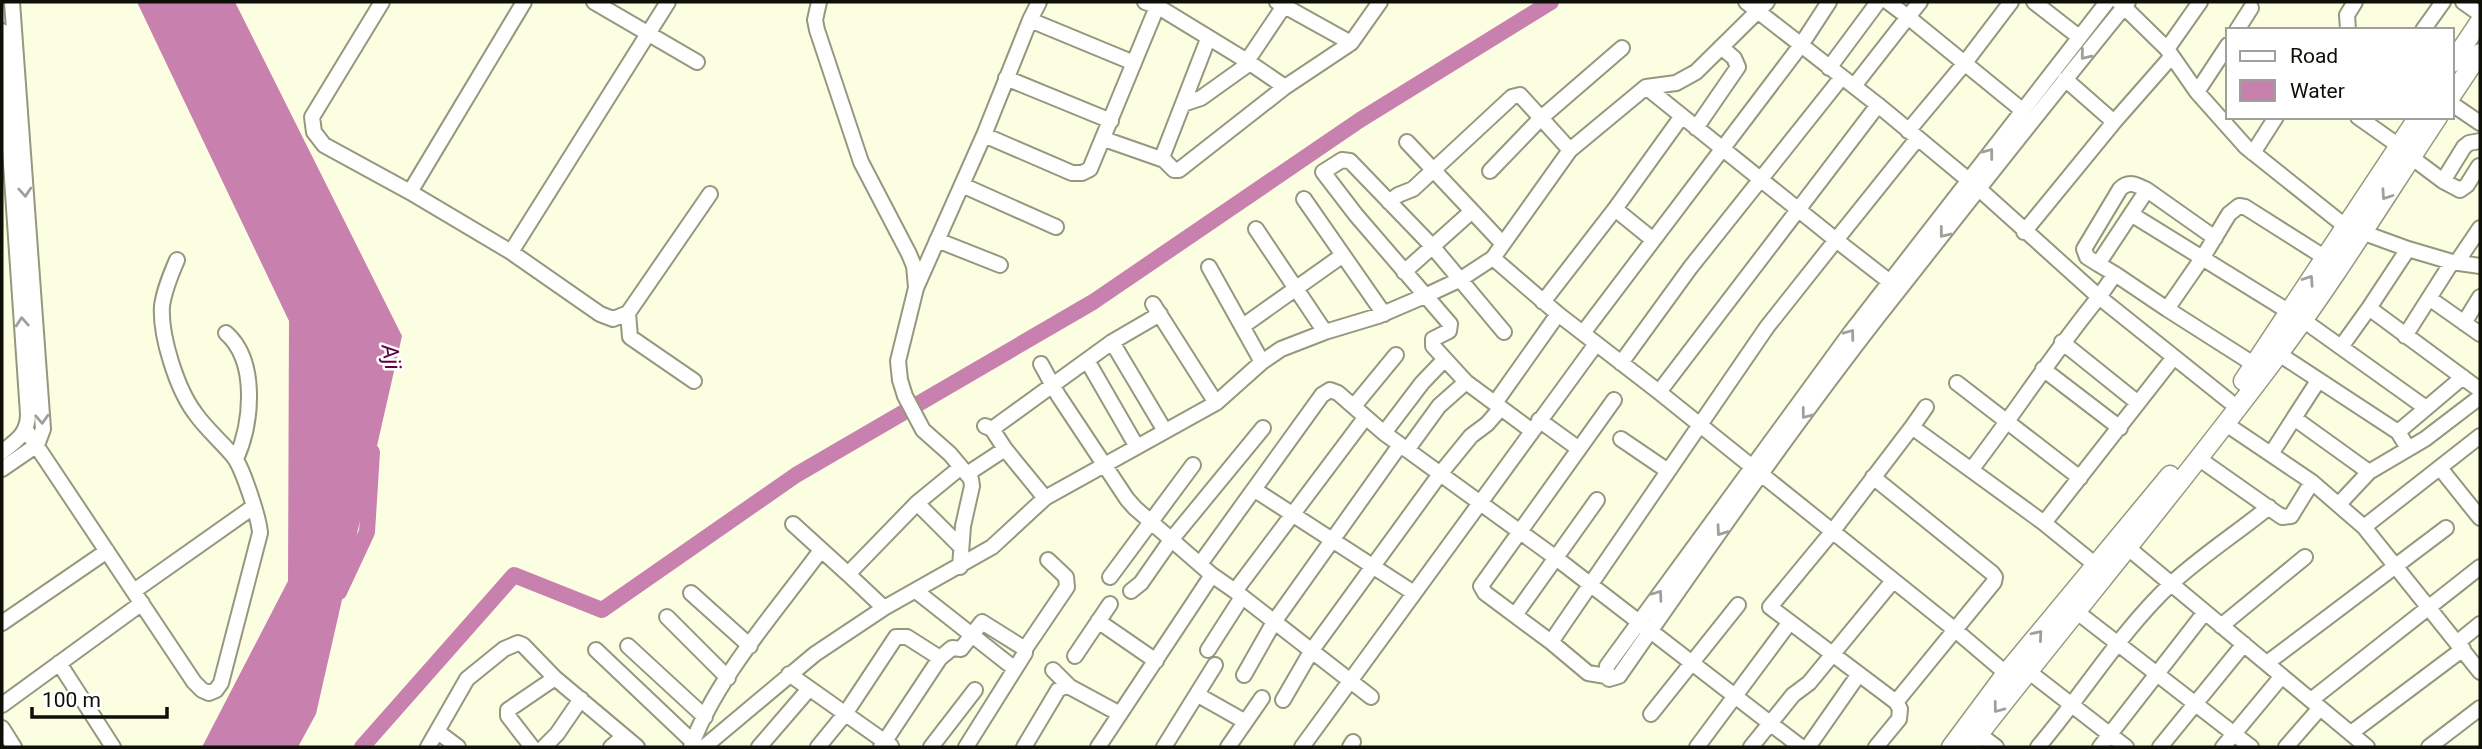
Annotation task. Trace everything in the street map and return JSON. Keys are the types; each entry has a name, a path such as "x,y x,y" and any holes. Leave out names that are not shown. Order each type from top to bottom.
{"main road":[{"path":"2454,60 2480,21"},
{"path":"2454,93 2478,63"},
{"path":"2405,151 2417,119"},
{"path":"1974,741 2017,676 2296,315 2405,151 2436,119"},
{"path":"2122,543 2198,458 2279,354 2324,257 2353,229"},
{"path":"1951,747 2077,612 2101,569"}],"street":[{"path":"2,469 37,445 43,429 12,2"},
{"path":"383,2 312,117 314,132 324,145 511,252 600,314 614,319 628,313 710,194"},
{"path":"410,192 524,2"},
{"path":"594,2 697,62"},
{"path":"511,252 668,2"},
{"path":"818,2 815,20 817,30 861,162 909,254 914,266 916,288"},
{"path":"960,566 960,546 972,486 964,471 923,430 905,396 898,361 916,288 1039,2"},
{"path":"1104,139 1164,160 1171,168 1179,170 1285,87 1351,43 1380,2"},
{"path":"1583,333 1801,45 1829,2"},
{"path":"1829,68 1878,2"},
{"path":"1888,2 2022,110"},
{"path":"1854,86 1920,2"},
{"path":"1550,642 1767,327 1836,240 2011,2"},
{"path":"2034,2 2079,37"},
{"path":"1756,471 1880,315 2022,110 2107,2"},
{"path":"2024,232 2170,53 2200,2"},
{"path":"2348,28 2347,15 2355,2"},
{"path":"2424,28 2443,2"},
{"path":"2463,2 2480,14"},
{"path":"984,135 1072,173 1082,173 1090,169 1134,63 1154,3 1285,87"},
{"path":"1614,401 1481,586 1485,593 1588,673 1609,679 1619,676 1644,627 1890,282 2065,79 2124,3 2170,53 2197,92 2253,153 2353,229 2408,249 2480,266"},
{"path":"1183,104 1201,98 1248,62 1280,4 1351,43"},
{"path":"696,746 815,654 884,608 992,547 1045,498 1216,403 1262,362 1281,349 1384,314 1461,279 1493,258 1570,150 1646,87 1676,83 1696,72 1757,5 1801,45 1973,184 2099,297 2229,401"},
{"path":"2238,28 2251,8"},
{"path":"1030,20 1134,63"},
{"path":"2,31 27,402 26,430 2,452"},
{"path":"1164,160 1163,155 1208,39"},
{"path":"1696,128 1738,67 1734,58 1721,47"},
{"path":"2197,92 2226,47"},
{"path":"1489,171 1541,118 1622,48"},
{"path":"1621,363 1842,77"},
{"path":"1006,78 1111,121"},
{"path":"2065,79 2114,122"},
{"path":"1646,87 1890,282"},
{"path":"1389,202 1413,189 1517,94 1570,150"},
{"path":"1659,392 1878,105"},
{"path":"2454,105 2480,123"},
{"path":"1543,302 1682,117"},
{"path":"2253,153 2275,119"},
{"path":"2361,119 2455,189 2464,189 2480,166 2460,154"},
{"path":"2443,181 2469,143 2480,141"},
{"path":"1407,142 1502,243"},
{"path":"1504,332 1432,246 1346,159 1323,172 1356,215 1450,324 1449,331 1436,336 1432,342 1444,360 1466,382 1498,405 1579,449"},
{"path":"2215,238 2134,183 2124,185 2120,189 2084,249 2087,257 2255,365"},
{"path":"962,185 1056,227"},
{"path":"2098,264 2147,190"},
{"path":"1304,199 1384,314"},
{"path":"2167,309 2229,214 2239,206 2324,257"},
{"path":"1615,209 1652,239"},
{"path":"1404,272 1472,211"},
{"path":"2131,214 2296,315 2427,408"},
{"path":"2404,336 2480,228"},
{"path":"1256,229 1325,332"},
{"path":"937,240 1000,265"},
{"path":"2341,347 2408,249"},
{"path":"1243,326 1343,255"},
{"path":"1493,258 1543,302 1659,392 1892,582 2017,676 2073,706 2126,747"},
{"path":"26,430 194,681 209,693 216,690 259,543 259,525 236,459 195,414 181,390 167,343 162,314 165,294 177,260"},
{"path":"1209,267 1262,362"},
{"path":"1971,470 2062,342 2115,274"},
{"path":"2464,323 2480,297"},
{"path":"2429,298 2480,334"},
{"path":"2369,308 2480,390"},
{"path":"1045,498 988,428 1087,362 1156,309 1216,403"},
{"path":"628,313 630,337 694,381"},
{"path":"1283,700 1312,650 1440,474 1471,436 1487,424 1558,314"},
{"path":"226,333 239,347 247,376 248,401 244,435 236,459"},
{"path":"1112,342 1165,431"},
{"path":"2062,342 2138,403"},
{"path":"1302,747 1596,344"},
{"path":"2279,354 2398,432 2408,448"},
{"path":"1354,406 1396,355"},
{"path":"2044,523 2174,357"},
{"path":"1384,433 1422,383 1444,360"},
{"path":"1087,362 1137,447"},
{"path":"1041,363 1127,499 1212,575 1371,697"},
{"path":"2043,369 2120,428"},
{"path":"2398,432 2463,377"},
{"path":"2271,454 2318,381"},
{"path":"1244,675 1274,622 1403,447 1439,406 1466,382"},
{"path":"1957,383 2080,478"},
{"path":"1200,564 1322,395 1330,390 1338,393 1384,433 1478,503 1556,558 1801,747"},
{"path":"2339,504 2369,472 2425,439 2480,397"},
{"path":"1876,747 1901,714 1896,702 1770,607 1832,532 1926,407"},
{"path":"1208,650 1238,594 1365,418"},
{"path":"2294,418 2369,472"},
{"path":"2226,424 2312,482 2364,527 2480,672"},
{"path":"1912,427 2044,523 2101,569"},
{"path":"1131,591 1141,583 1171,540 1263,428"},
{"path":"2364,527 2480,436"},
{"path":"1621,439 1668,471"},
{"path":"848,574 917,503 964,471 1004,449"},
{"path":"2198,458 2287,518 2312,482"},
{"path":"1110,577 1193,464"},
{"path":"2440,468 2478,511"},
{"path":"1873,477 1995,577 1994,582 1896,702"},
{"path":"1255,489 1415,593"},
{"path":"1515,615 1597,500"},
{"path":"917,503 960,546"},
{"path":"2,705 60,663 138,597 253,507"},
{"path":"2038,747 2073,706 2116,644 2171,584 2269,507"},
{"path":"793,524 884,608"},
{"path":"2267,663 2446,528"},
{"path":"2122,543 2367,747"},
{"path":"696,746 705,717 728,678 821,550"},
{"path":"2,623 107,551"},
{"path":"2221,626 2305,557"},
{"path":"966,747 1025,649 1067,587 1066,577 1048,560"},
{"path":"2286,747 2316,704 2480,567"},
{"path":"1098,747 1212,575"},
{"path":"1751,747 1793,695 1810,683 1892,582"},
{"path":"916,590 1015,669"},
{"path":"691,593 750,646"},
{"path":"1075,656 1110,604"},
{"path":"1651,714 1738,606"},
{"path":"2077,612 2251,747"},
{"path":"2100,747 2205,612"},
{"path":"667,617 728,678"},
{"path":"1098,621 1156,661"},
{"path":"789,674 886,746 940,658 952,648 961,649 982,622 1025,649"},
{"path":"1697,747 1790,622"},
{"path":"2351,733 2460,645 2480,624"},
{"path":"818,747 845,715 896,637 907,637 940,658"},
{"path":"428,747 467,679 492,657 513,644 523,645 555,678 637,747"},
{"path":"2160,747 2244,644"},
{"path":"628,646 705,717"},
{"path":"596,650 696,746"},
{"path":"60,663 113,747"},
{"path":"1164,747 1215,665"},
{"path":"1052,670 1070,687 1120,714"},
{"path":"1808,747 1859,674"},
{"path":"2223,747 2282,676"},
{"path":"532,747 508,716 508,710 555,678"},
{"path":"1024,747 1058,690 1070,687"},
{"path":"759,747 809,689"},
{"path":"931,747 975,690"},
{"path":"1198,695 1244,721"},
{"path":"1228,747 1262,698"},
{"path":"544,747 557,734 581,699"},
{"path":"2429,747 2480,708"},
{"path":"2,728 14,747"},
{"path":"438,732 458,747"},
{"path":"611,747 624,736"},
{"path":"1974,741 1996,747"}],"water":[{"path":"137,2 235,2 402,336 316,714 298,747 202,747 288,581 289,321"}],"waterway":[{"path":"362,747 514,575 602,610 796,475 1093,302 1360,120 1551,2"},
{"name":"Aji","path":"339,592 367,532 372,452"}]}
